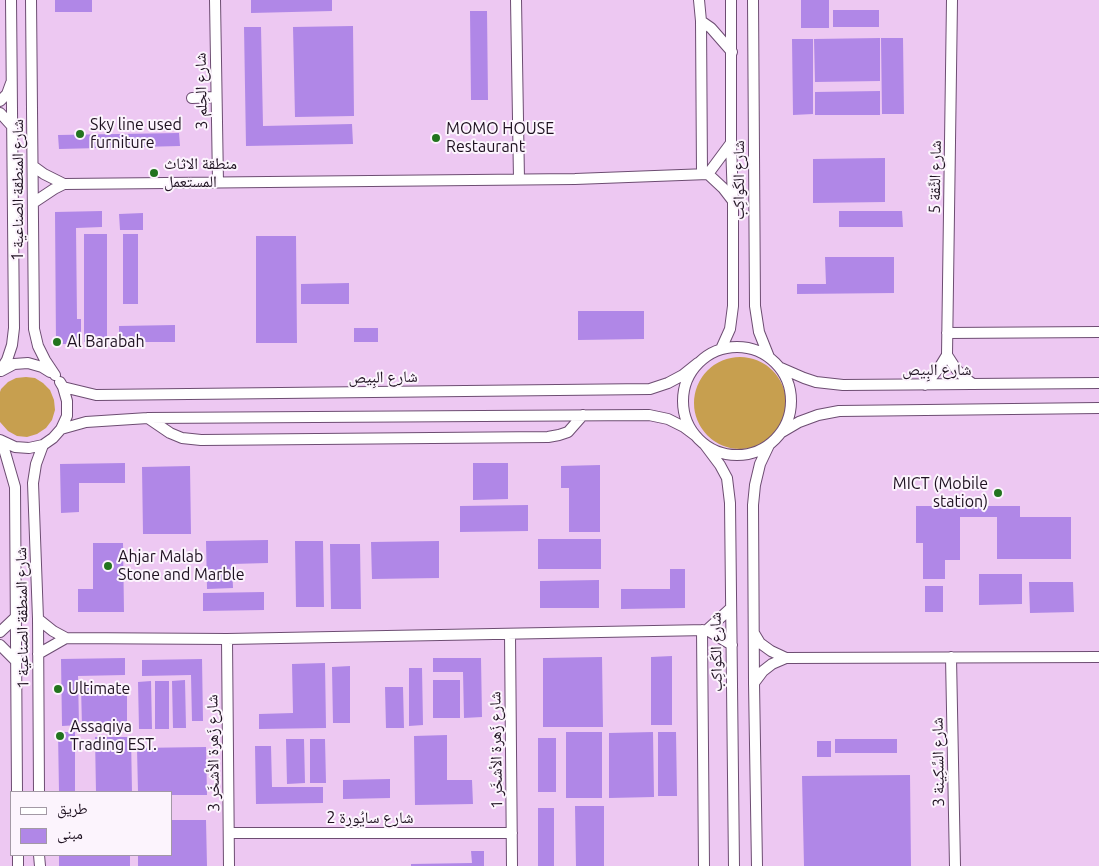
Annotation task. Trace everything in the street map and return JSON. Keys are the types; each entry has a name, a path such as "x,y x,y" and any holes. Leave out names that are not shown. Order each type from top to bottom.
{"street":[{"name":"شارع المنطقة الصناعية 1","path":"0,371 7,360 12,345 14,328 12,0"},
{"name":"شارع المنطقة الصناعية 1","path":"31,0 34,329 38,346 63,387"},
{"name":"شارع الحِلم 3","path":"215,0 218,182"},
{"path":"516,0 519,178"},
{"path":"700,0 705,174"},
{"name":"شارع الكَواكِب","path":"721,349 730,330 733,306 731,0"},
{"name":"شارع الكَواكِب","path":"753,0 755,306 759,332 770,357"},
{"name":"شارع الثِّقة 5","path":"947,354 952,0"},
{"path":"701,21 711,28 732,52"},
{"path":"0,101 7,94 12,80"},
{"path":"192,98 216,97"},
{"path":"0,113 12,126"},
{"path":"705,174 731,143"},
{"path":"33,166 64,184"},
{"path":"33,203 64,184 519,178 575,179 705,174 723,188 733,201"},
{"path":"947,333 1099,332"},
{"path":"696,436 688,423 684,408 684,392 689,376 698,363 709,354 721,349 734,347 746,347 770,357 786,379 790,392 791,406 788,420 781,432 769,445 760,464 754,495 754,683 757,866"},
{"path":"947,354 956,369 974,384"},
{"path":"925,385 940,368 947,354"},
{"path":"0,371 14,364 28,363 42,367 55,375"},
{"name":"شارع البِيص","path":"63,387 96,395 650,388 668,383 683,375 698,363"},
{"name":"شارع البِيص","path":"779,367 804,378 843,385 1099,383"},
{"path":"1,441 15,448 29,448 43,445 53,438 61,429 67,416 67,401 63,387"},
{"path":"781,432 818,415 839,411 1099,408"},
{"path":"148,418 170,434 182,438 230,440 548,437 568,432 583,415"},
{"path":"61,429 86,422 148,418 649,415 668,419 684,427 705,445 730,455 744,455 769,445"},
{"name":"شارع المنطقة الصناعية 1","path":"1,441 15,487 17,791"},
{"name":"شارع المنطقة الصناعية 1","path":"39,791 38,619 33,483 36,464 43,445"},
{"name":"شارع الكَواكِب","path":"705,445 727,478 730,503 734,866"},
{"path":"704,866 705,630 731,608"},
{"path":"0,632 16,617"},
{"path":"38,619 52,631 66,638 227,639 705,630 732,646"},
{"path":"754,633 760,643 786,658"},
{"name":"شارع زَهرة الأشخَر 1","path":"510,634 512,866"},
{"path":"38,654 66,638"},
{"name":"شارع زَهرة الأشخَر 3","path":"227,639 229,866"},
{"path":"0,645 16,661"},
{"name":"شارع السَّكِينة 3","path":"950,657 955,866"},
{"path":"754,683 763,671 772,664 786,658 1099,657"},
{"name":"شارع سايُورة 2","path":"229,833 512,833"}],"shaded area":[{"path":"740,357 757,361 772,371 782,386 786,403 782,420 772,435 757,445 740,449 723,445 708,435 698,420 694,403 698,386 708,371 723,361"},
{"path":"16,378 35,378 50,390 55,410 52,420 46,428 37,434 27,437 17,436 8,431 0,422 1,389 8,382"}],"building":[{"path":"55,0 92,0 92,12 55,12"},
{"path":"251,0 332,0 332,11 251,13"},
{"path":"801,0 829,0 829,28 801,28"},
{"path":"833,10 879,10 879,27 833,27"},
{"path":"470,11 487,11 488,100 471,100"},
{"path":"353,26 354,116 295,117 293,27"},
{"path":"244,27 261,27 263,126 352,124 353,144 246,146"},
{"path":"880,38 880,81 815,82 814,39"},
{"path":"881,38 903,38 904,114 882,114"},
{"path":"792,39 813,39 813,114 793,115"},
{"path":"880,91 880,115 815,115 815,92"},
{"path":"179,133 180,146 59,149 58,135"},
{"path":"885,158 885,202 813,203 813,159"},
{"path":"102,211 102,227 76,228 77,319 81,319 81,344 56,344 55,212"},
{"path":"839,211 902,211 903,227 839,227"},
{"path":"143,213 143,230 120,230 119,214"},
{"path":"84,234 107,234 107,342 84,342"},
{"path":"123,234 138,234 138,304 123,304"},
{"path":"256,236 296,236 297,343 256,343"},
{"path":"825,257 894,257 894,293 797,294 797,284 826,284"},
{"path":"349,283 349,304 301,304 301,284"},
{"path":"578,311 644,311 644,339 578,340"},
{"path":"175,325 175,342 119,342 119,326"},
{"path":"354,328 378,328 378,342 354,342"},
{"path":"125,463 125,483 79,483 79,512 61,513 60,464"},
{"path":"473,463 508,463 508,499 473,500"},
{"path":"600,465 600,532 569,532 569,488 561,488 561,466"},
{"path":"190,466 191,534 143,534 142,467"},
{"path":"528,505 528,531 460,532 460,506"},
{"path":"916,506 1020,506 1020,517 1071,517 1071,559 997,559 997,517 960,517 960,560 945,560 945,579 923,579 923,543 916,543"},
{"path":"538,539 601,539 601,569 538,569"},
{"path":"268,540 268,563 232,564 233,588 207,589 206,541"},
{"path":"295,541 323,541 324,607 296,607"},
{"path":"439,541 439,578 372,579 371,542"},
{"name":"Ahjar Malab Stone and Marble","path":"93,543 123,543 124,612 78,612 78,589 93,589"},
{"path":"330,544 360,544 361,609 331,609"},
{"path":"670,569 685,569 685,608 621,609 621,589 670,589"},
{"path":"979,574 1022,574 1022,604 979,605"},
{"path":"599,580 599,608 540,608 540,581"},
{"path":"1029,582 1073,582 1074,612 1030,613"},
{"path":"925,586 943,586 943,612 925,612"},
{"path":"264,592 264,610 203,611 203,593"},
{"path":"672,656 672,725 651,725 651,657"},
{"path":"602,657 603,727 543,727 543,658"},
{"path":"125,658 125,675 78,676 79,725 62,726 61,659"},
{"path":"433,658 481,658 482,717 464,718 463,672 433,672"},
{"path":"202,659 203,721 192,721 191,675 142,676 142,660"},
{"path":"325,663 326,728 259,729 259,714 293,713 292,664"},
{"path":"350,666 350,723 333,723 332,667"},
{"path":"409,668 422,668 423,725 409,726"},
{"path":"185,680 186,728 173,728 172,681"},
{"path":"433,680 460,680 460,718 433,718"},
{"path":"151,681 152,729 139,729 138,682"},
{"path":"155,681 169,681 169,729 155,729"},
{"path":"127,685 127,726 82,727 81,686"},
{"path":"385,687 403,687 404,728 386,728"},
{"path":"58,732 75,732 75,791 59,791"},
{"path":"566,732 602,732 602,798 566,798"},
{"path":"653,732 654,797 609,798 609,733"},
{"path":"658,732 676,732 677,796 658,796"},
{"path":"447,735 447,780 472,780 473,804 415,805 414,736"},
{"path":"95,737 131,737 132,791 96,791"},
{"path":"538,738 556,738 556,792 538,792"},
{"path":"286,739 304,739 305,783 287,784"},
{"path":"310,739 325,739 326,783 310,783"},
{"path":"835,739 897,739 897,753 835,753"},
{"path":"817,741 831,741 831,757 817,757"},
{"path":"255,746 271,746 272,787 323,787 323,803 256,804"},
{"path":"206,747 207,795 172,795 172,791 138,791 137,748"},
{"path":"910,775 911,866 804,866 802,776"},
{"path":"390,779 390,798 343,799 343,780"},
{"path":"575,806 604,806 604,866 576,866"},
{"path":"538,808 554,808 554,866 538,866"},
{"path":"172,820 206,820 207,866 138,866 138,856 172,856"},
{"path":"471,851 484,851 484,866 411,866 411,864 472,863"},
{"path":"59,856 130,856 130,866 59,866"}],"place":[{"name":"Sky line used furniture","path":"80,134"},
{"name":"MOMO HOUSE Restaurant","path":"436,138"},
{"name":"منطقة الاثاث المستعمل","path":"154,173"},
{"name":"Al Barabah","path":"57,342"},
{"name":"MICT (Mobile station)","path":"998,493"},
{"name":"Ahjar Malab Stone and Marble","path":"108,566"},
{"name":"Ultimate","path":"58,689"},
{"name":"Assaqiya Trading EST.","path":"60,736"}]}
